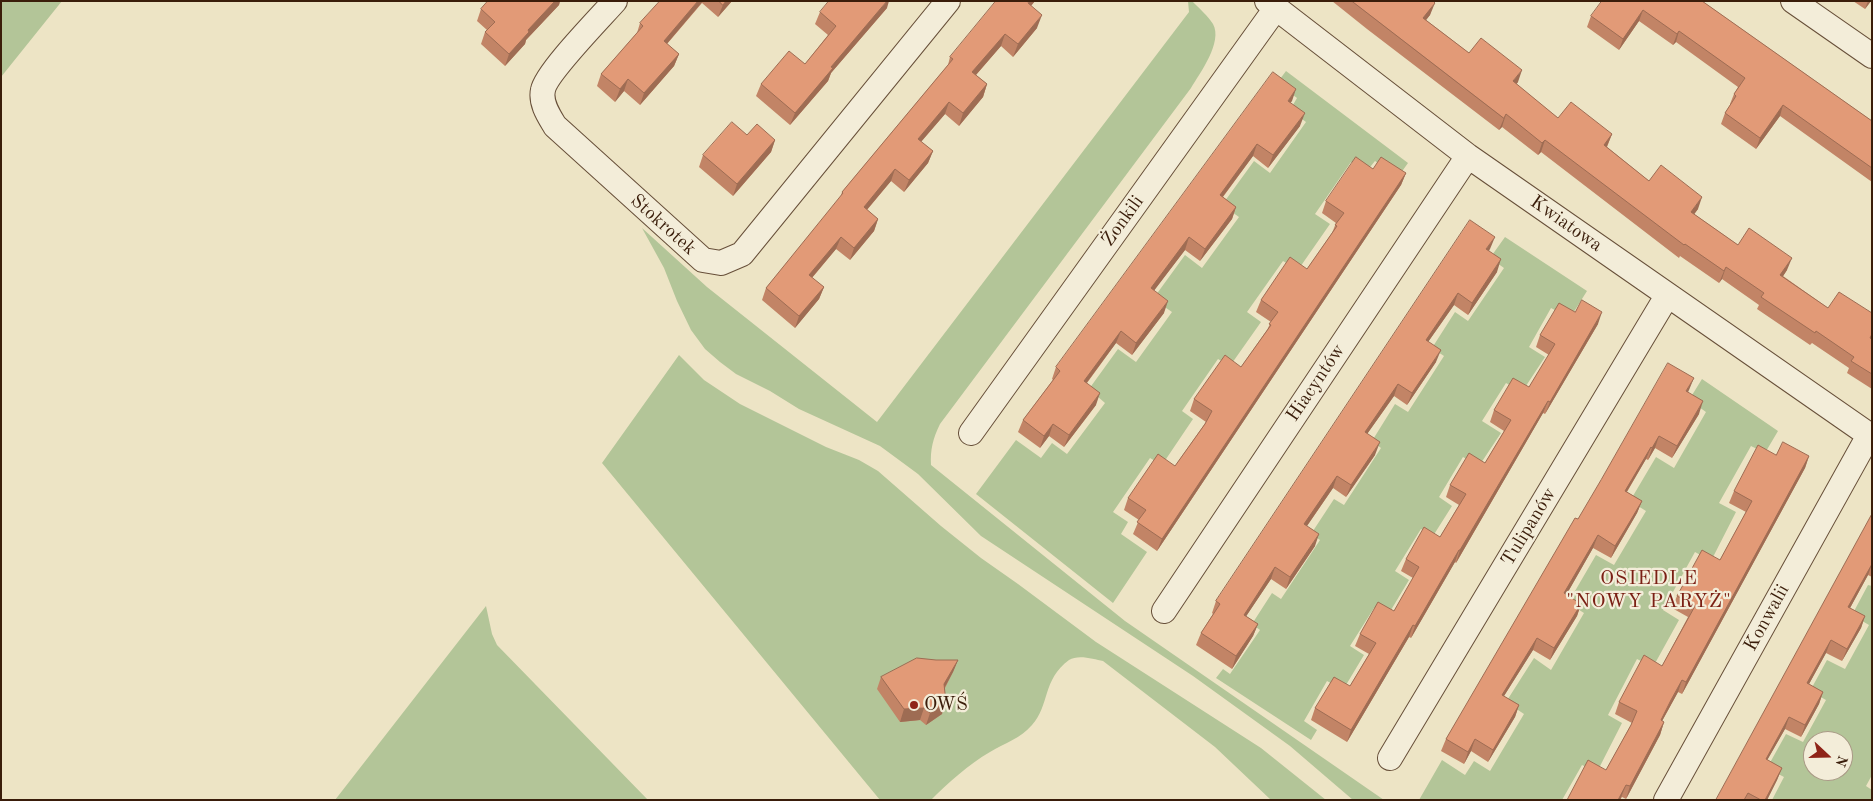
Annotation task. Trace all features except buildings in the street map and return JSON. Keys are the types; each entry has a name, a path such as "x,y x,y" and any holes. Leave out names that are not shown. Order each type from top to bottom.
{"street":[{"name":"Stokrotek","path":"615,1 553,71 542,91 545,111 555,126 703,260 721,263 742,254 948,1"},
{"path":"1793,1 1872,56"},
{"name":"Kwiatowa","path":"1272,5 1468,156 1870,436"},
{"name":"Żonkili","path":"971,434 1272,5"},
{"name":"Hiacyntów","path":"1164,611 1468,156"},
{"name":"Tulipanów","path":"1390,758 1667,296"},
{"name":"Konwalii","path":"1666,800 1870,436"}],"green space":[{"path":"1,1 62,1 1,77"},
{"path":"1188,1 1192,1 1206,15 1213,24 1215,31 1213,48 1205,66 1191,88 940,424 932,444 931,465 1125,621 1384,800 1353,800 1290,746 1193,676 981,536 918,474 880,446 799,409 770,391 736,374 720,362 705,349 691,330 664,268 642,228 707,287 877,422 1189,12"},
{"path":"1286,71 1408,163 1398,177 1375,161 1366,172 1351,162 1315,214 1330,224 1298,270 1283,261 1247,312 1261,322 1230,366 1218,359 1182,411 1193,419 1162,465 1150,458 1113,512 1128,522 1121,534 1147,552 1113,603 976,494 1016,440 1041,458 1052,443 1067,454 1105,403 1089,389 1118,349 1136,362 1172,312 1153,299 1185,255 1202,268 1239,217 1222,205 1254,161 1270,173 1306,122 1290,110 1297,98 1277,83"},
{"path":"1505,237 1587,291 1570,318 1551,308 1529,347 1545,357 1522,392 1506,383 1482,421 1501,433 1479,466 1463,457 1439,497 1452,506 1433,536 1421,529 1395,571 1409,580 1388,615 1374,608 1350,646 1364,655 1343,690 1327,681 1304,721 1317,730 1311,740 1216,678 1223,669 1230,674 1260,630 1252,624 1272,593 1281,599 1320,540 1311,534 1334,499 1344,505 1381,448 1372,441 1395,404 1408,412 1444,356 1432,348 1455,312 1468,321 1504,268 1490,258"},
{"path":"679,355 704,380 740,404 826,447 859,460 878,471 981,558 1096,642 1261,748 1326,800 1271,800 1215,747 1103,661 1081,657 1069,660 1054,676 1042,709 1028,730 974,762 931,800 880,800 602,463"},
{"path":"1702,379 1778,431 1765,453 1751,446 1719,503 1736,512 1711,561 1695,552 1663,610 1679,620 1653,667 1637,659 1608,715 1622,723 1597,772 1582,765 1562,800 1419,800 1442,760 1465,775 1474,761 1490,771 1524,714 1506,702 1534,658 1551,670 1584,613 1568,603 1596,555 1614,565 1646,511 1630,501 1656,457 1674,468 1706,412 1689,400"},
{"path":"1868,585 1872,586 1872,775 1866,786 1872,790 1872,800 1772,800 1784,777 1767,768 1786,734 1803,742 1803,781 1853,781 1853,731 1809,731 1826,700 1810,691 1827,660 1845,669 1869,625 1852,615"},
{"path":"486,606 492,634 497,645 648,800 335,800"}],"place":[{"name":"OWŚ","path":"914,705"}],"district":[{"name":"OSIEDLE \"NOWY PARYŻ\"","path":"1649,590"}]}
